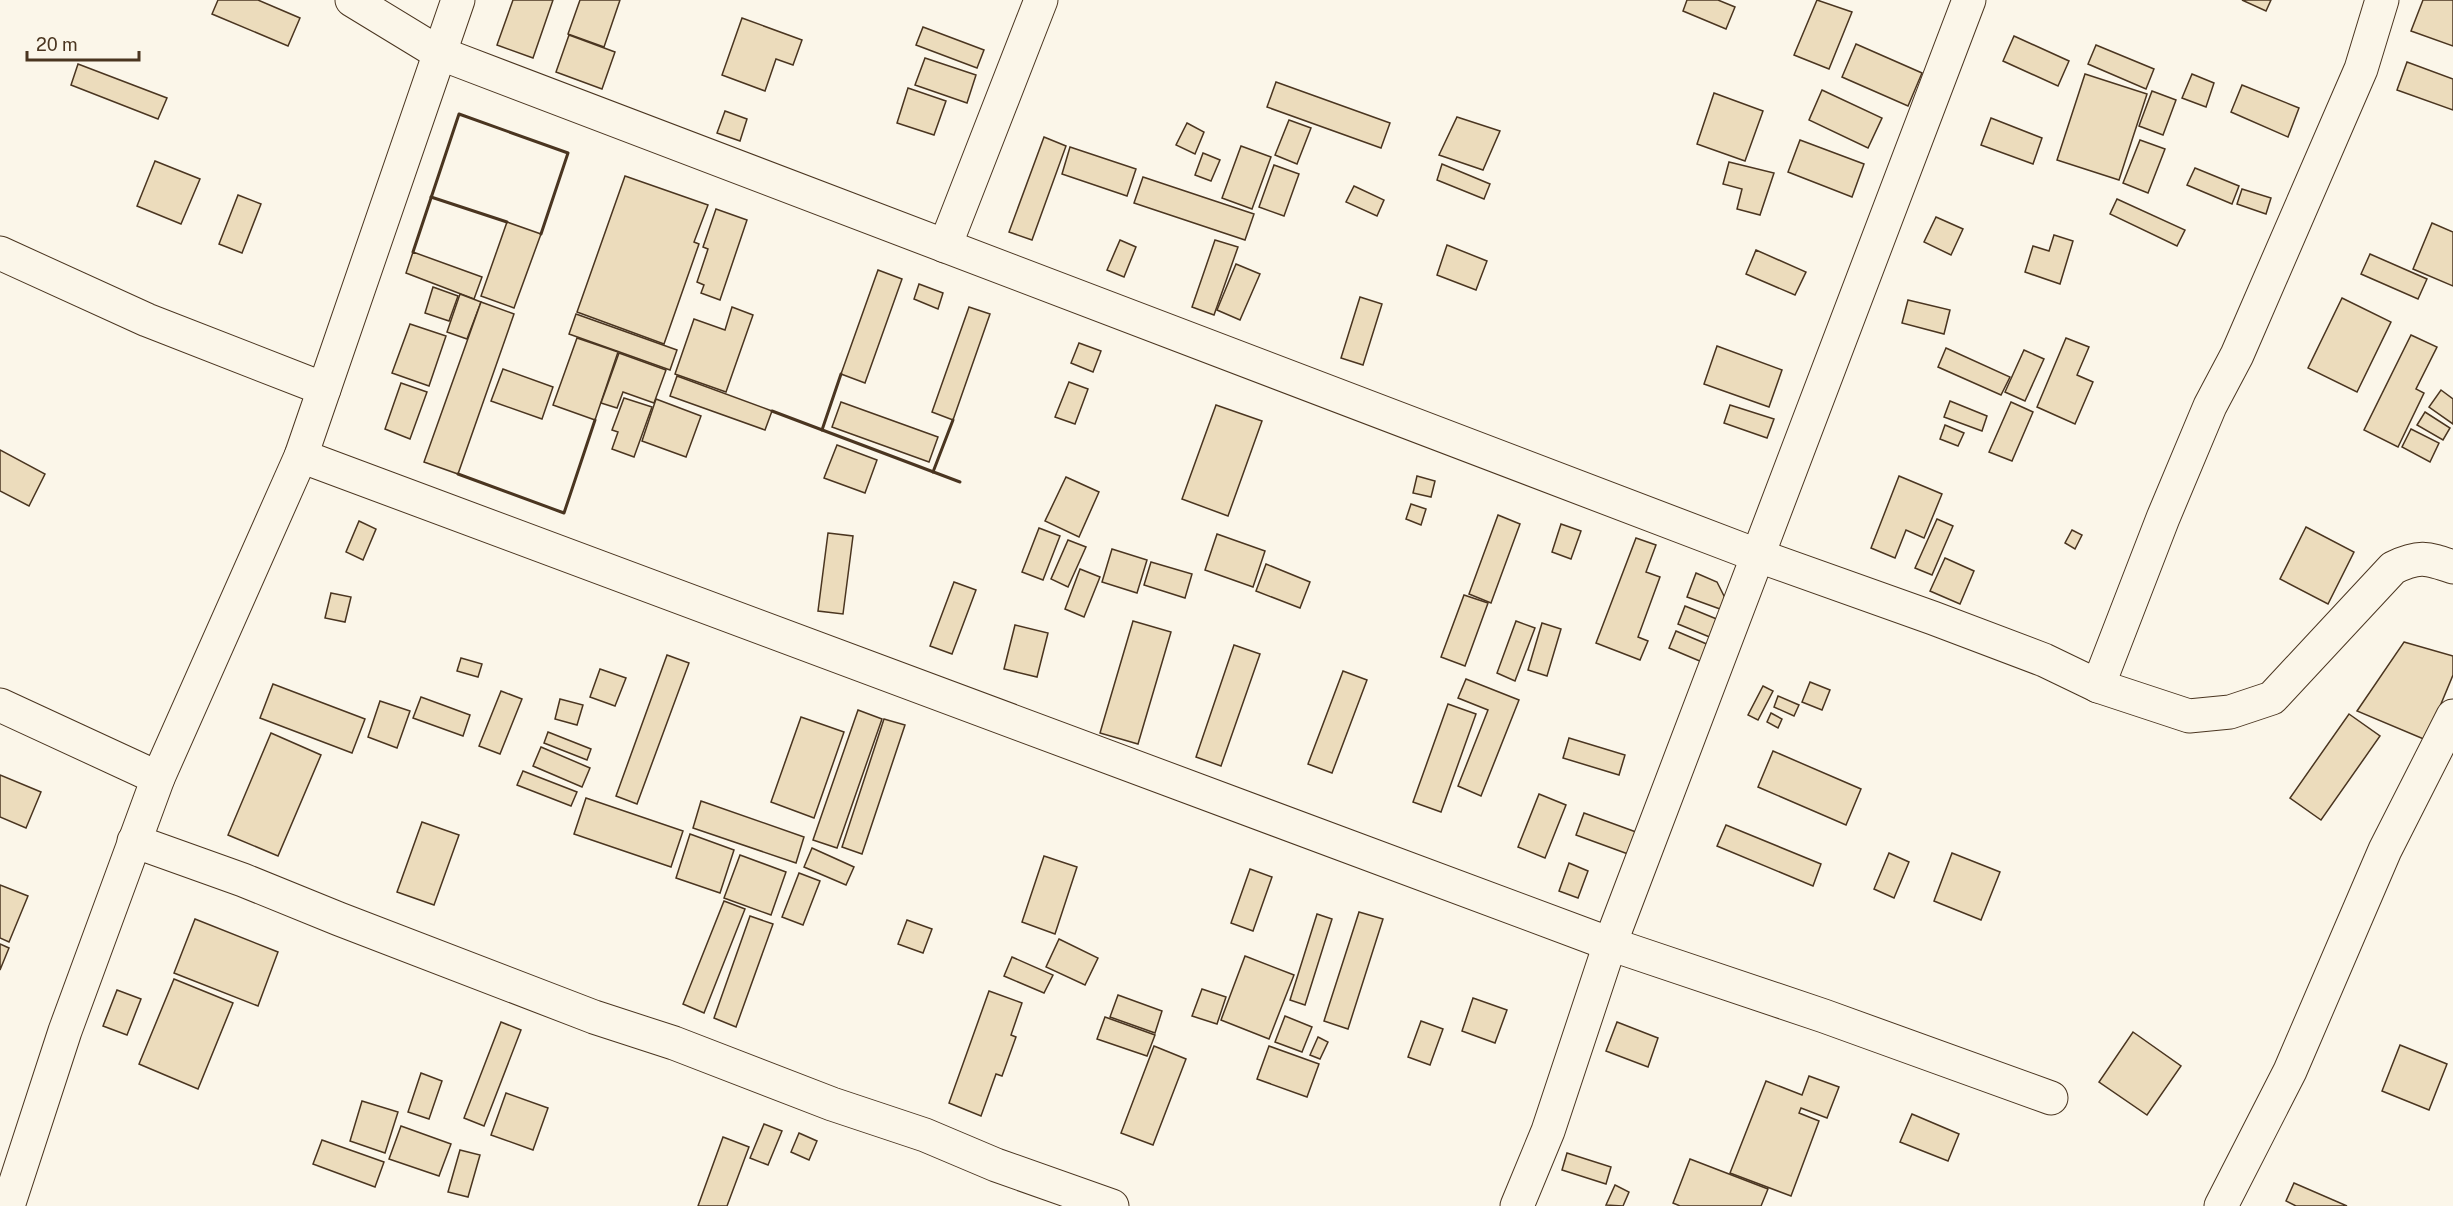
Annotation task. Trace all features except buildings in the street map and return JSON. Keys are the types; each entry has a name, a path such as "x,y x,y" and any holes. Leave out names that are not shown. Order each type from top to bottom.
{"street":[{"path":"352,0 439,53 1759,556 2044,660 2098,686 2189,716 2230,712 2272,698 2393,568 2411,559 2428,558 2453,567"},
{"path":"8,1206 65,1031 158,778 301,456 458,0"},
{"path":"945,246 1041,0"},
{"path":"1517,1206 1548,1131 1610,944 1969,0"},
{"path":"2098,686 2205,417 2237,355 2361,69 2382,0"},
{"path":"0,253 147,320 324,389"},
{"path":"301,456 1610,944 1824,1016 2051,1098"},
{"path":"0,705 158,778"},
{"path":"2221,1206 2290,1071 2385,850 2453,716"},
{"path":"134,841 243,880 594,1017 674,1043 832,1104 925,1135 996,1165 1112,1206"}],"wall":[{"path":"413,252 459,114 568,153 541,234"},
{"path":"431,197 507,222"},
{"path":"822,430 841,374"},
{"path":"772,411 960,482"},
{"path":"458,474 564,513 595,420"},
{"path":"933,472 953,420"}]}
